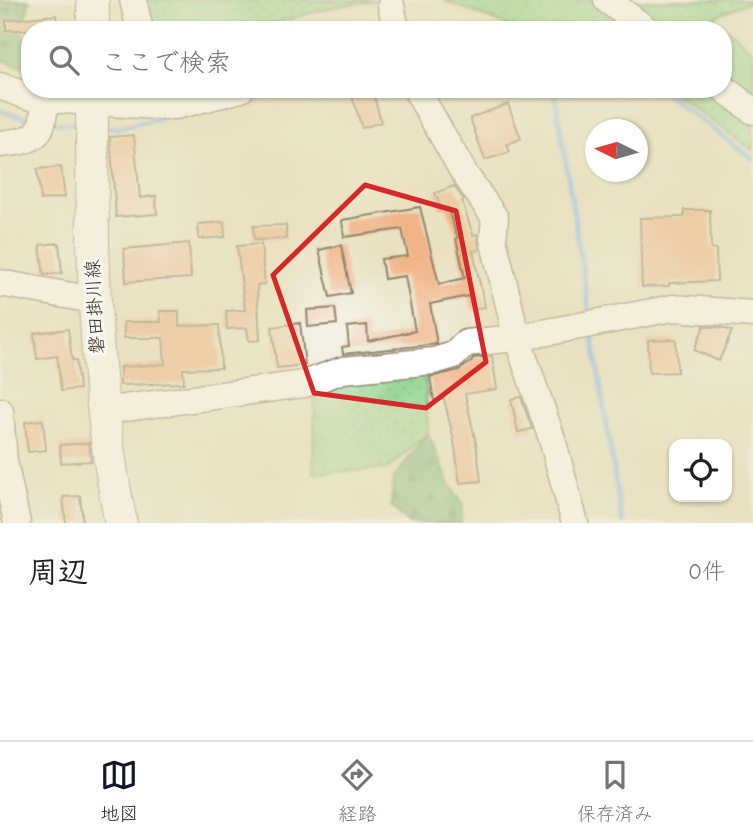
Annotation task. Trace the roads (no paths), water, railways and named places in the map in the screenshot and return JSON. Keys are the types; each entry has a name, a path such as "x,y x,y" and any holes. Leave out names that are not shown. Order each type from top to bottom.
{"main road":[{"path":"93,0 93,21"},
{"name":"磐田掛川線","path":"92,98 93,300 102,411 121,523"}],"street":[{"path":"133,0 138,21"},
{"path":"607,0 635,21"},
{"path":"0,86 21,94"},
{"path":"732,95 753,111"},
{"path":"39,98 61,98"},
{"path":"156,98 176,106 207,98"},
{"path":"421,98 464,173 495,218 494,239 517,338 552,439 575,523"},
{"path":"0,144 22,142 39,132 44,125 45,99"},
{"path":"0,283 93,300"},
{"path":"102,411 304,384 343,370 434,361 454,355 466,343 517,338 673,308 753,314"},
{"path":"0,411 4,462 17,523"}],"waterway":[{"path":"555,98 590,317"},
{"path":"671,98 753,159"},
{"path":"0,111 34,120"},
{"path":"103,127 119,128 162,118"},
{"path":"51,122 83,125"},
{"path":"592,331 622,523"}]}
